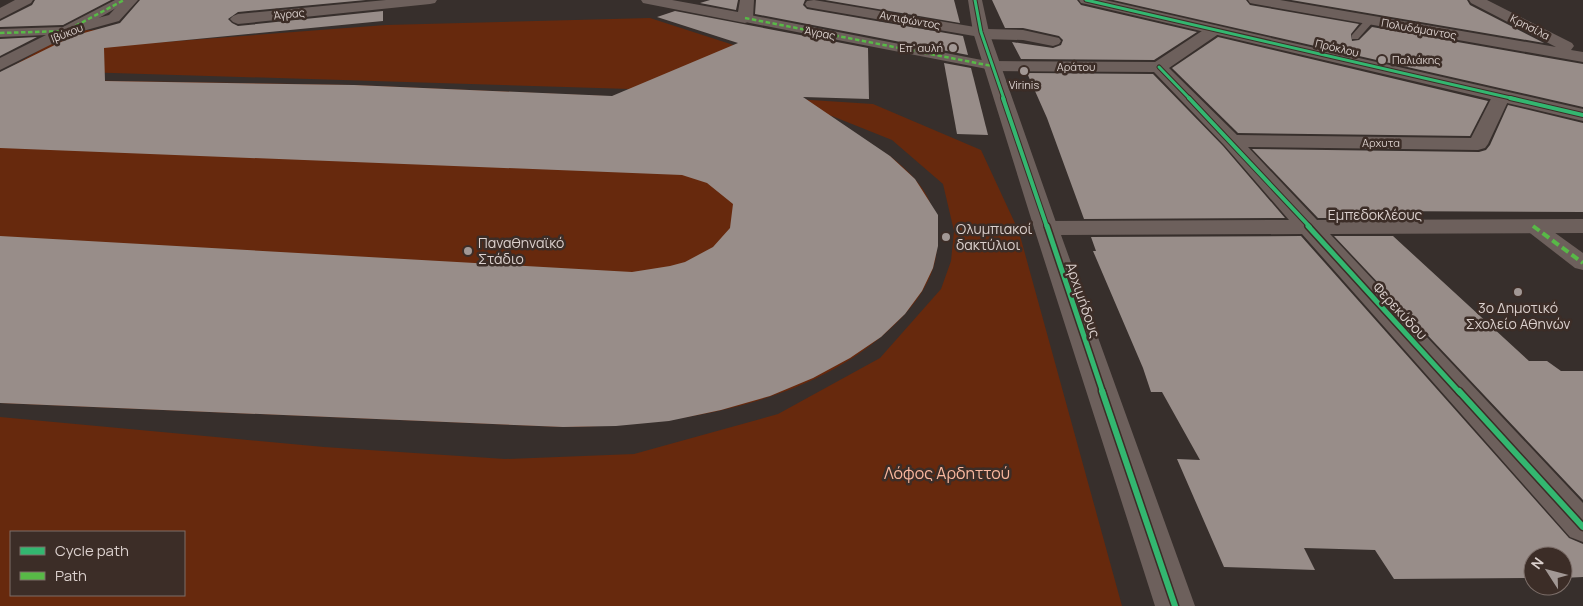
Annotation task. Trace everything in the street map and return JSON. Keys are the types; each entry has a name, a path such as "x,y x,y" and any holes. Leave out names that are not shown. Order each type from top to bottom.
{"street":[{"path":"0,14 26,0"},
{"path":"0,33 66,31 124,0"},
{"name":"Ιβύκου","path":"0,65 66,31 114,18 131,0"},
{"name":"Άγρας","path":"238,19 430,0"},
{"name":"Άγρας","path":"648,0 992,66"},
{"path":"744,18 747,0"},
{"name":"Αρχιμήδους","path":"975,0 981,33 1175,606"},
{"name":"Πρόκλου","path":"1086,0 1583,115"},
{"path":"1242,12 1259,0"},
{"name":"Πολυδάμαντος","path":"1259,0 1583,56"},
{"name":"Κρησίλα","path":"1476,0 1583,56"},
{"name":"Αντιφώντος","path":"812,4 845,4 981,33 1022,35 1052,41"},
{"path":"1159,67 1214,30"},
{"name":"Αράτου","path":"992,66 1159,67"},
{"name":"Φερεκύδου","path":"1159,67 1231,142 1583,528"},
{"name":"Αρχυτα","path":"1231,142 1478,144 1501,97"},
{"path":"1533,226 1583,263"},
{"name":"Εμπεδοκλέους","path":"1046,228 1583,226"}],"lane":[{"path":"1356,37 1370,20"}],"green space":[{"name":"Λόφος Αρδηττού","path":"650,18 752,51 764,97 873,104 981,150 1019,232 1122,606 0,606 0,417 324,447 505,459 634,454 778,414 880,358 941,289 951,261 954,231 943,184 892,140 832,116 757,99 663,90 17,70 10,68 71,31 112,29 99,47 386,25"},
{"name":"Παναθηναϊκό Στάδιο","path":"0,79 354,85 695,100 890,156 914,178 928,198 934,217 936,257 931,275 922,292 911,307 878,340 839,366 796,387 751,403 704,414 656,421 563,427 0,403"}],"building":[{"path":"35,0 111,0 63,25 0,27 0,21 32,5"},
{"name":"Παναθηναϊκό Στάδιο","path":"140,0 366,0 238,12 228,19 238,26 383,11 383,21 104,48 105,81 354,85 612,96 738,43 657,17 675,11 868,48 869,99 803,97 890,156 915,179 938,215 938,246 933,268 922,291 905,314 881,337 850,358 813,378 770,396 721,410 669,421 616,426 563,427 0,403 0,236 632,272 685,262 713,247 730,228 733,204 707,183 682,175 0,148 0,72 73,36 120,23"},
{"path":"710,0 738,0 736,10 700,3"},
{"path":"756,0 805,0 803,5 807,9 963,36 968,55 755,14"},
{"path":"825,0 954,0 960,23"},
{"path":"992,0 1077,0 1081,5 1197,32 1154,60 1021,59 1012,42 1053,48 1061,45 1063,40 1059,36 1023,28 1005,28"},
{"path":"1113,0 1246,0 1250,5 1359,24 1351,34 1352,41 1359,40 1372,27 1583,64 1583,107"},
{"path":"1291,0 1467,0 1470,5 1544,43"},
{"path":"37,37 0,56 0,39"},
{"path":"1218,37 1488,101 1470,136 1238,133 1172,68"},
{"path":"944,63 971,68 988,135 957,134"},
{"path":"1027,73 1153,74 1223,146 1285,218 1084,219 1047,118"},
{"path":"1508,105 1583,123 1583,212 1366,211 1373,218 1318,218 1252,149 1479,152 1486,150 1490,145"},
{"path":"1301,236 1569,538 1583,544 1583,577 1573,578 1573,546 1523,546 1523,578 1394,579 1375,550 1304,548 1315,570 1224,567 1177,459 1200,460 1162,392 1151,392 1143,368 1093,251 1096,251 1091,237"},
{"path":"1334,236 1393,236 1529,361 1547,361 1561,371 1583,371 1583,500"}],"marked path":[{"path":"0,33 66,31 124,0"},
{"path":"745,18 992,66"},
{"path":"1533,226 1583,263"}],"cycle path":[{"path":"975,0 981,32 1175,606"},
{"path":"1086,0 1583,115"},
{"path":"1159,67 1231,141 1583,527"}],"place":[{"name":"Επ' αυλή","path":"953,48"},
{"name":"Παλιάκης","path":"1382,60"},
{"name":"Virinis","path":"1024,71"},
{"name":"Ολυμπιακοί δακτύλιοι","path":"946,237"},
{"name":"Παναθηναϊκό Στάδιο","path":"468,251"},
{"name":"3ο Δημοτικό Σχολείο Αθηνών","path":"1518,292"}]}
